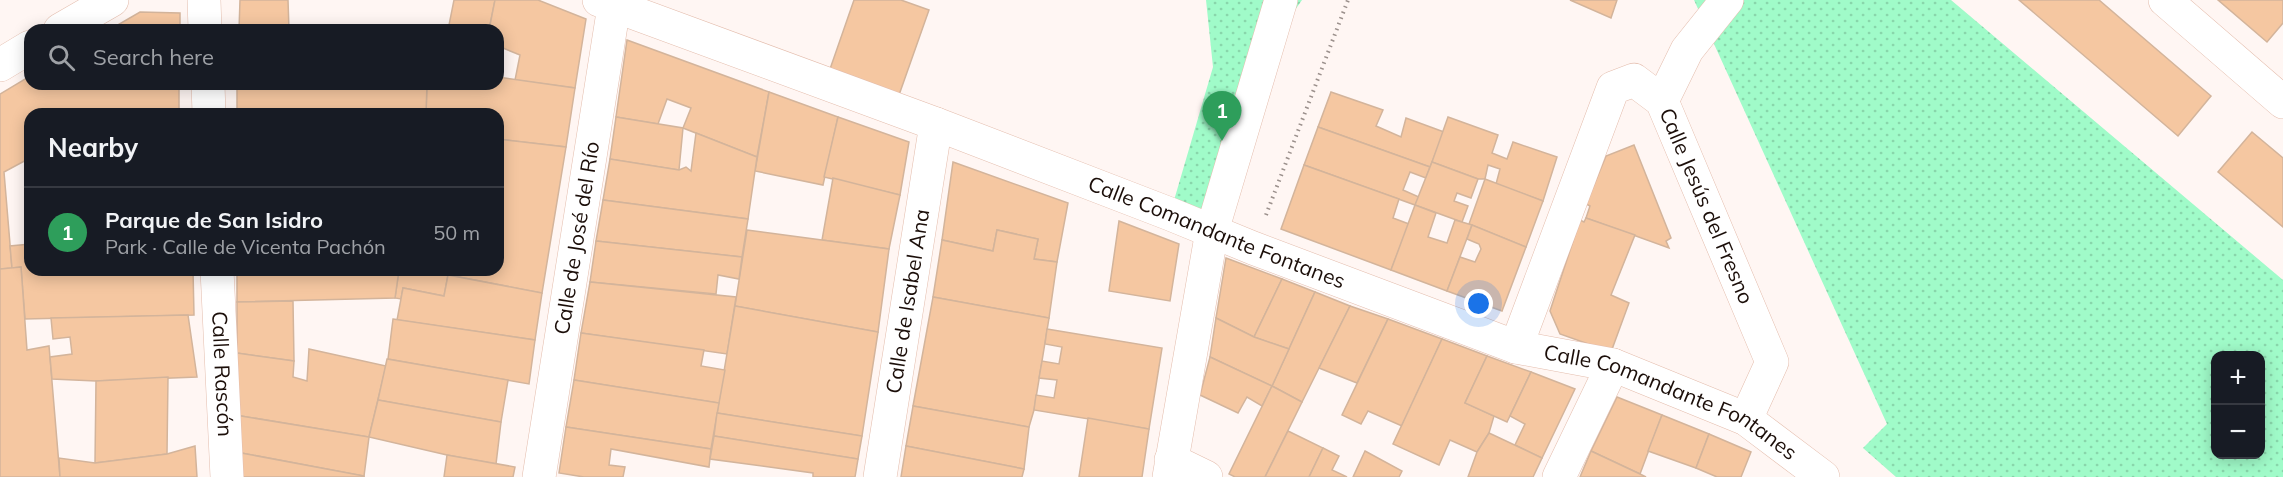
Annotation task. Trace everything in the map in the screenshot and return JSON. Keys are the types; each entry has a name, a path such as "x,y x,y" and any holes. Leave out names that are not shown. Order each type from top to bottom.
{"street":[{"path":"70,24 112,0"},
{"path":"204,0 205,24"},
{"path":"1206,477 1170,469 1212,231 1281,0"},
{"path":"1662,101 1687,50 1727,0"},
{"path":"2165,0 2283,102"},
{"name":"Calle Comandante Fontanes","path":"610,2 1516,346 1613,365 1746,419 1824,477"},
{"name":"Calle de José del Río","path":"539,477 610,2"},
{"path":"0,64 24,50"},
{"name":"Calle Jesús del Fresno","path":"1516,346 1613,88 1634,81 1662,101 1772,362 1746,419"},
{"path":"208,90 209,108"},
{"name":"Calle de Isabel Ana","path":"880,477 936,124"},
{"name":"Calle Rascón","path":"217,276 227,477"},
{"path":"1559,477 1613,365"}],"path":[{"path":"1253,248 1348,0"}],"green space":[{"path":"1206,0 1302,0 1288,20 1224,237 1170,214 1213,67"},
{"path":"1694,0 1951,0 2283,280 2283,477 1896,477 1863,448 1887,424"}],"building":[{"path":"240,0 288,0 289,24 239,24"},
{"path":"454,0 495,0 490,24 449,24"},
{"path":"495,0 538,0 586,19 575,88 515,80 520,55 504,48 504,24 490,24"},
{"path":"854,0 901,0 929,10 899,95 830,69"},
{"path":"1570,0 1617,0 1611,18"},
{"path":"2019,0 2099,0 2211,96 2178,136"},
{"path":"2218,0 2283,0 2283,23 2267,42"},
{"path":"140,12 180,13 180,24 119,24"},
{"path":"627,40 769,92 757,157 683,128 691,108 667,99 658,124 616,117"},
{"path":"504,78 575,88 566,147 504,140 504,108 426,108 427,90 504,90"},
{"path":"24,80 24,90 179,90 179,108 24,108 24,161 4,172 12,268 0,269 0,94"},
{"path":"237,90 427,90 426,108 237,108"},
{"path":"769,92 838,117 823,185 755,171"},
{"path":"1331,92 1383,110 1376,126 1401,137 1406,118 1444,132 1430,167 1318,127"},
{"path":"616,117 683,128 679,170 610,159"},
{"path":"838,117 909,142 900,195 824,177"},
{"path":"1448,117 1498,135 1492,153 1507,159 1513,142 1557,157 1543,201 1496,184 1500,169 1488,165 1485,179 1478,179 1432,162"},
{"path":"1318,127 1430,167 1426,178 1410,172 1403,190 1419,197 1415,205 1304,165"},
{"path":"2252,132 2283,158 2283,227 2218,172"},
{"path":"696,133 757,157 748,219 603,200 610,159 679,170 686,167 691,171"},
{"path":"504,140 566,147 542,293 453,276 504,276"},
{"path":"1634,145 1671,238 1666,241 1669,248 1586,218 1590,206 1586,204 1606,156"},
{"path":"953,162 1068,203 1057,262 1034,259 1038,239 997,230 993,251 942,240"},
{"path":"1432,162 1478,179 1471,198 1457,193 1454,201 1468,206 1462,222 1415,205"},
{"path":"1304,165 1399,199 1393,218 1409,224 1391,270 1281,229"},
{"path":"833,178 900,195 889,249 822,240"},
{"path":"1485,179 1543,201 1526,247 1469,224"},
{"path":"603,200 748,219 742,257 596,241"},
{"path":"1415,205 1436,213 1428,237 1447,243 1455,220 1472,225 1447,291 1391,270"},
{"path":"1586,218 1635,235 1611,295 1629,303 1611,352 1560,334 1550,311 1580,220 1584,222"},
{"path":"1119,221 1179,244 1170,301 1109,291"},
{"path":"1472,225 1526,247 1502,311 1447,291 1460,257 1475,262 1481,249 1479,244 1467,239"},
{"path":"747,230 889,249 878,332 735,306"},
{"path":"997,230 1038,239 1034,259 1057,262 1049,318 933,297 942,240 993,251"},
{"path":"596,241 742,257 739,279 718,275 716,294 590,282"},
{"path":"24,245 24,276 193,276 194,315 25,319 21,267 12,268 10,246"},
{"path":"1226,258 1282,279 1254,337 1216,318"},
{"path":"21,267 27,350 49,346 60,477 0,477 0,269"},
{"path":"237,276 398,276 395,298 237,302"},
{"path":"398,276 448,276 444,296 403,288 401,299 395,298"},
{"path":"448,276 542,293 535,340 397,320 403,288 444,296"},
{"path":"1282,279 1315,292 1289,349 1254,337"},
{"path":"590,282 736,297 727,354 581,333"},
{"path":"1315,292 1350,306 1302,402 1272,386"},
{"path":"933,297 1049,318 1034,410 1029,427 913,406"},
{"path":"293,301 294,361 237,353 237,302"},
{"path":"735,306 878,332 862,436 717,413"},
{"path":"1350,306 1388,319 1357,383 1319,368"},
{"path":"188,315 197,377 96,381 52,379 50,357 72,354 70,337 53,339 51,318"},
{"path":"1216,318 1254,337 1289,349 1272,386 1210,357"},
{"path":"393,319 535,340 529,384 388,359"},
{"path":"1388,319 1442,339 1402,426 1368,411 1361,424 1342,415"},
{"path":"1047,329 1162,348 1149,429 1034,410 1036,395 1054,398 1057,380 1039,378 1042,361 1059,364 1062,347 1045,344"},
{"path":"581,333 704,350 701,366 725,370 719,403 574,380"},
{"path":"1442,339 1487,356 1465,403 1494,416 1489,433 1477,452 1450,440 1439,465 1393,444"},
{"path":"309,349 386,366 369,437 235,415 237,353 294,361 293,377 307,381"},
{"path":"1487,356 1531,372 1507,422 1465,403"},
{"path":"1210,357 1272,386 1262,406 1247,397 1238,413 1200,395"},
{"path":"387,359 508,380 501,422 378,400"},
{"path":"1531,372 1575,389 1542,458 1515,445 1525,424 1510,416"},
{"path":"168,377 167,454 95,463 96,381"},
{"path":"574,380 719,403 711,449 566,427"},
{"path":"1272,386 1302,402 1265,477 1235,477 1229,474"},
{"path":"1617,397 1662,415 1640,474 1591,451"},
{"path":"378,400 501,422 496,464 369,437"},
{"path":"913,406 1029,427 1024,469 906,446"},
{"path":"717,413 862,436 858,459 714,436"},
{"path":"235,415 369,437 364,476 236,452"},
{"path":"1662,415 1709,434 1696,468 1648,451"},
{"path":"1088,418 1149,429 1142,477 1079,477"},
{"path":"566,427 711,449 709,467 611,449 609,465 625,467 623,477 584,477 559,473"},
{"path":"1288,431 1323,448 1309,477 1265,477"},
{"path":"1489,433 1542,458 1533,477 1468,477 1477,452"},
{"path":"1709,434 1751,452 1741,477 1717,477 1696,468"},
{"path":"714,436 858,459 855,477 813,477 813,473 710,459"},
{"path":"195,446 197,477 60,477 59,458 95,463 167,454"},
{"path":"906,446 1024,469 1022,477 901,477"},
{"path":"1323,448 1339,456 1332,470 1347,477 1309,477"},
{"path":"1365,451 1402,471 1399,477 1353,477"},
{"path":"1591,451 1640,474 1646,477 1580,477"},
{"path":"236,452 364,476 364,477 235,477"},
{"path":"447,455 515,467 513,477 444,477"}],"place":[{"name":"Parque de San Isidro","path":"1222,141"}]}
